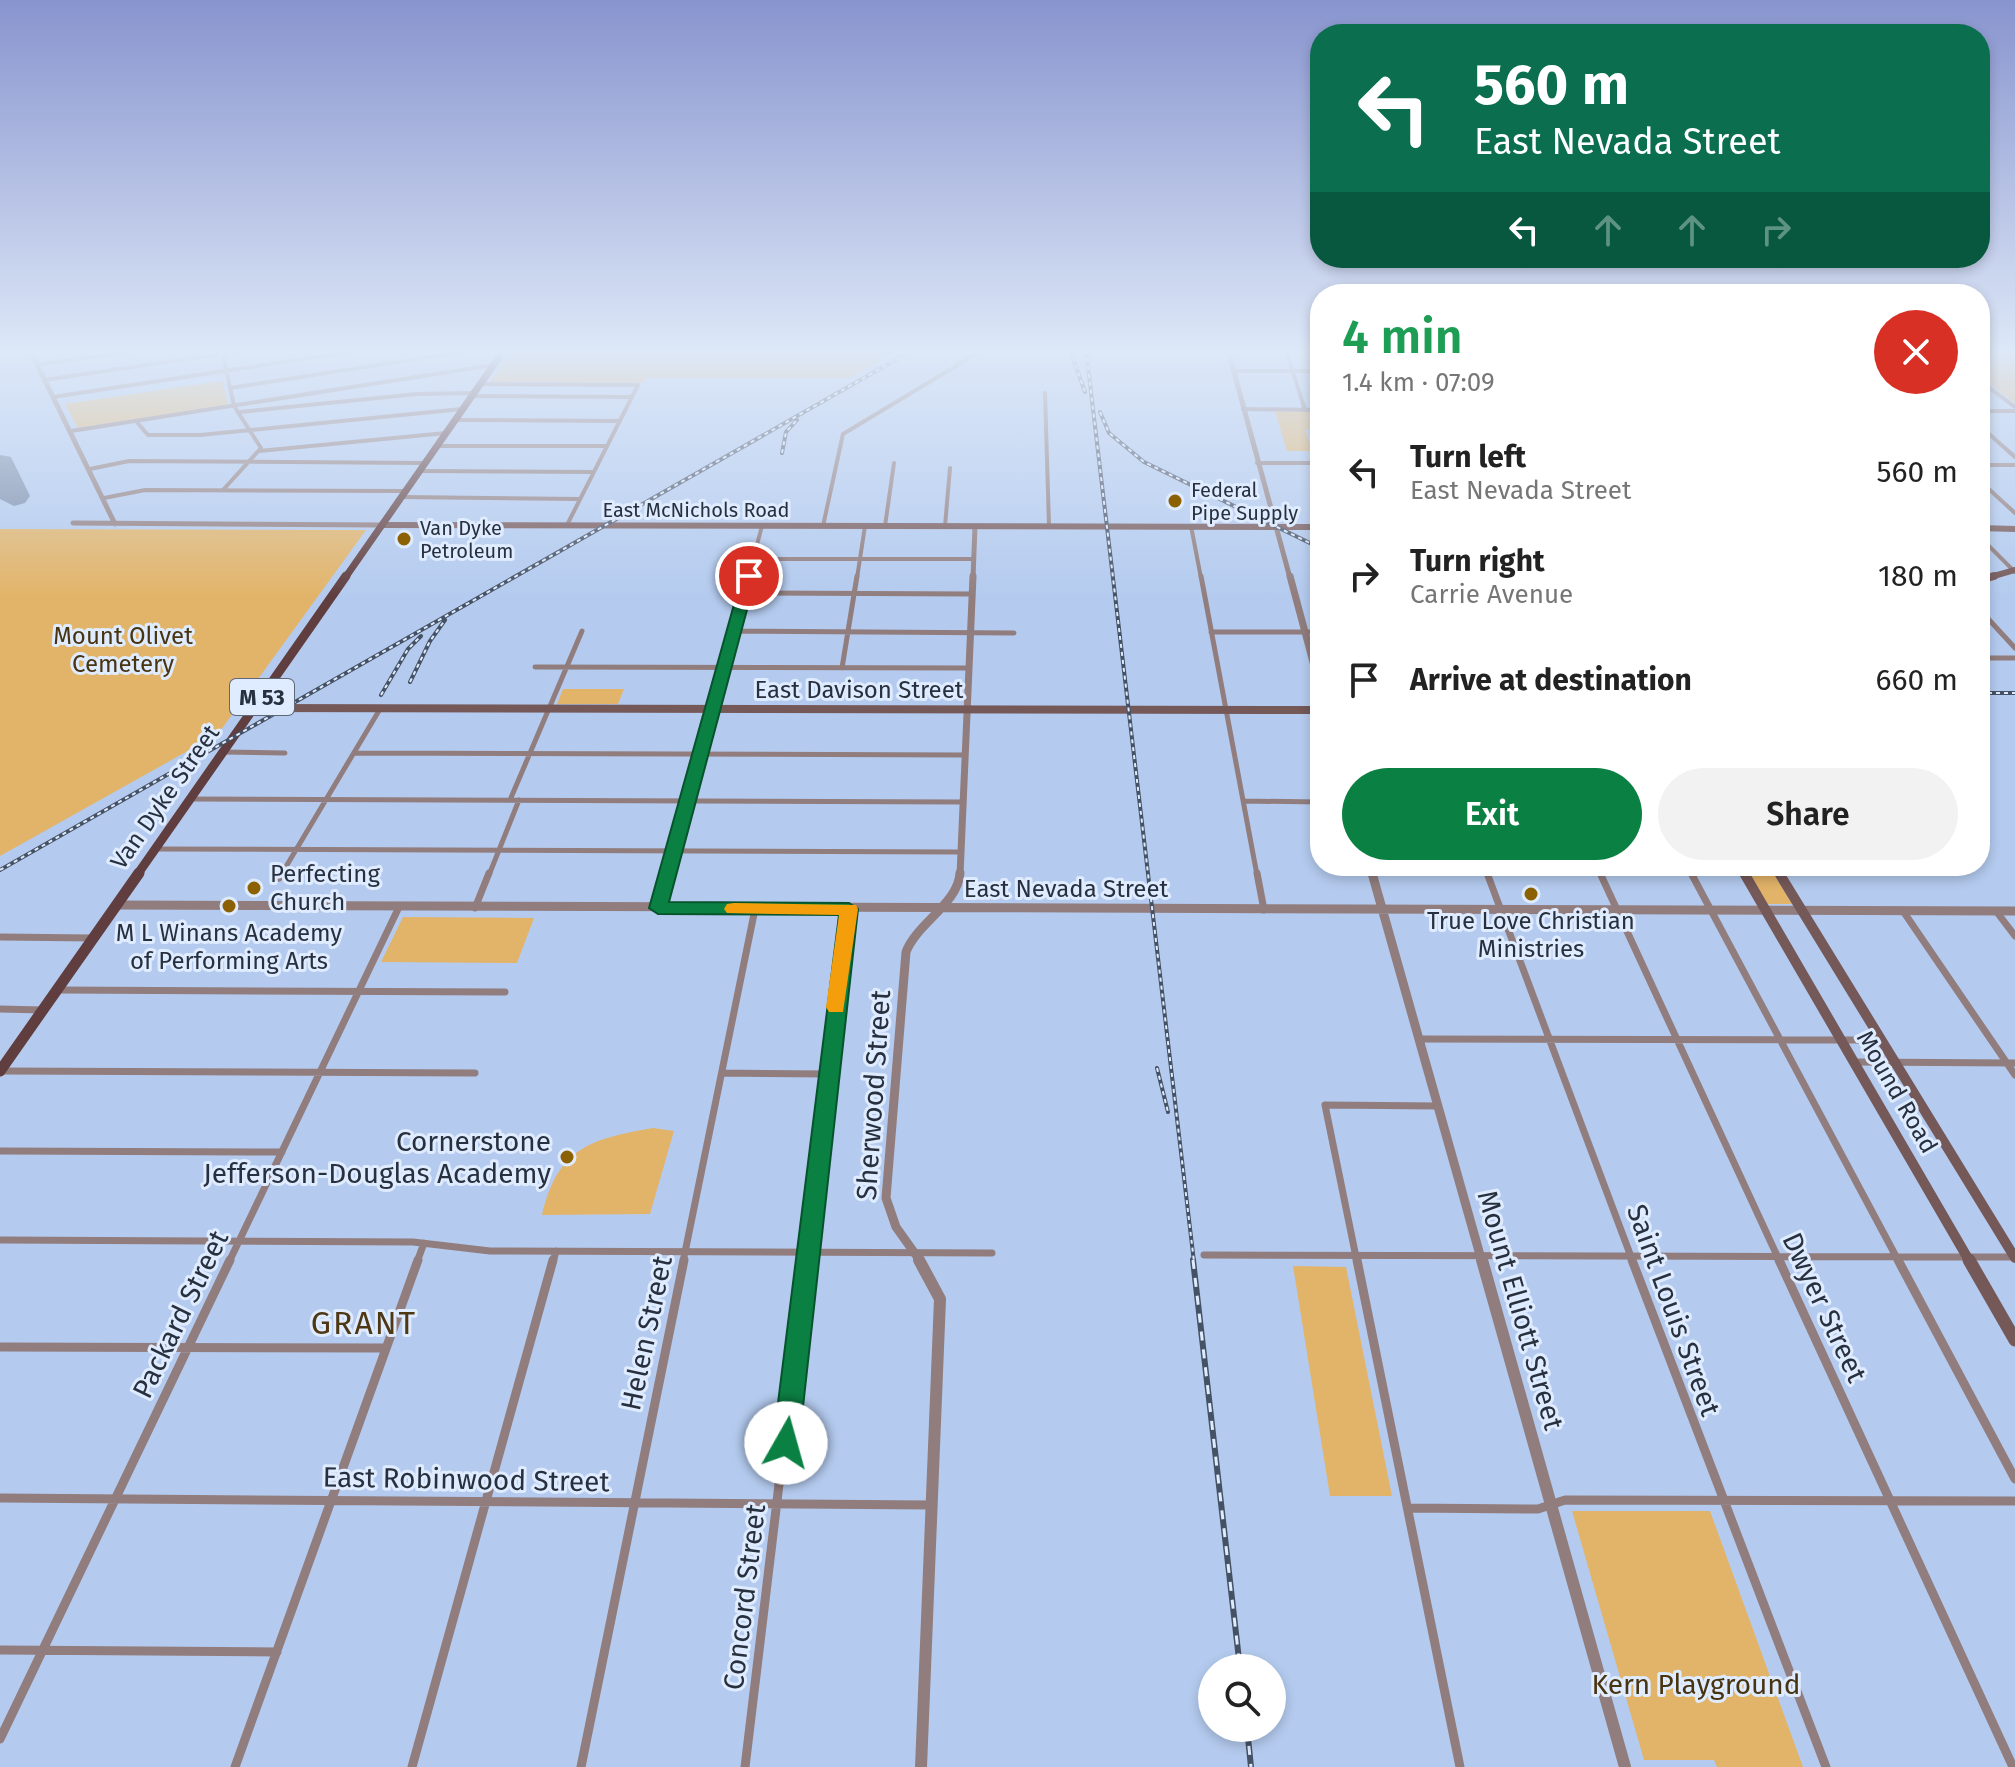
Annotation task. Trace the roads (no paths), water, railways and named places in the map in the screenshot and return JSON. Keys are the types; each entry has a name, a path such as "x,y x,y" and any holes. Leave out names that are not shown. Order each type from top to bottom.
{"main road":[{"name":"Van Dyke Street","path":"0,1071 446,433"},
{"name":"East McNichols Road","path":"382,525 1310,527"},
{"path":"1990,528 2015,529"},
{"path":"1990,577 2015,571"},
{"name":"East Davison Street","path":"254,708 1310,710"},
{"name":"Mound Road","path":"1746,876 2015,1340"},
{"name":"Mound Road","path":"1781,876 2015,1258"}],"street":[{"path":"72,432 104,498 112,522"},
{"path":"145,432 196,435 224,432"},
{"path":"223,490 259,451 261,445 253,432"},
{"path":"567,525 613,432"},
{"path":"823,526 846,432"},
{"path":"1046,432 1049,526"},
{"path":"1249,432 1310,653"},
{"path":"259,451 446,433"},
{"path":"1990,435 2015,457"},
{"path":"437,446 606,446"},
{"path":"90,469 129,461 425,463"},
{"path":"885,526 894,463"},
{"path":"1257,463 1310,463"},
{"path":"1990,465 2015,465"},
{"path":"945,526 950,468"},
{"path":"419,471 594,472"},
{"path":"104,498 145,490 223,490 580,499"},
{"path":"1990,490 2015,513"},
{"name":"East McNichols Road","path":"73,523 382,525"},
{"path":"658,908 762,526"},
{"path":"842,668 865,526"},
{"name":"Sherwood Street","path":"921,1767 940,1299 936,1286 892,1223 886,1198 906,952 911,939 959,886 975,526"},
{"path":"1191,526 1264,910"},
{"path":"1990,547 2015,571"},
{"path":"753,559 974,559"},
{"path":"744,593 972,594"},
{"path":"1990,621 2015,648"},
{"path":"510,800 582,631"},
{"path":"733,631 1014,633"},
{"path":"1211,632 1310,632"},
{"path":"1990,658 2015,658"},
{"path":"535,667 969,668"},
{"path":"279,878 380,709"},
{"path":"223,752 285,753"},
{"path":"354,753 965,755"},
{"path":"190,799 962,802"},
{"path":"475,908 519,800"},
{"path":"1243,801 1310,802"},
{"path":"155,849 960,852"},
{"name":"Mount Elliott Street","path":"1373,876 1625,1767"},
{"name":"Saint Louis Street","path":"1489,876 1722,1500 1826,1767"},
{"name":"Dwyer Street","path":"1602,876 2013,1767"},
{"path":"1692,876 2015,1479"},
{"name":"East Nevada Street","path":"116,905 2015,911"},
{"name":"Packard Street","path":"0,1739 399,907"},
{"name":"Helen Street","path":"581,1767 755,909"},
{"name":"Concord Street","path":"745,1767 849,909"},
{"path":"1903,911 2011,1063 2015,1075"},
{"path":"1996,911 2015,936"},
{"path":"0,937 93,938"},
{"path":"57,990 505,992"},
{"path":"0,1009 43,1010"},
{"path":"1419,1039 1882,1040"},
{"path":"1854,1062 2011,1063"},
{"path":"0,1071 475,1073"},
{"path":"722,1073 828,1074"},
{"path":"1438,1106 1325,1105 1460,1767"},
{"path":"0,1151 282,1152"},
{"path":"0,1240 424,1243 490,1251 992,1253"},
{"path":"235,1767 424,1243"},
{"path":"412,1767 556,1251"},
{"path":"1204,1255 2015,1258"},
{"path":"0,1347 386,1348"},
{"name":"East Robinwood Street","path":"0,1498 932,1505"},
{"path":"1408,1508 1538,1509 1565,1500 2015,1501"},
{"path":"0,1650 277,1652"}],"railway":[{"path":"0,870 768,432"},
{"path":"782,453 786,432"},
{"path":"1096,432 1194,1262"},
{"path":"1109,432 1144,462 1310,543"},
{"path":"410,682 430,641 445,620"},
{"path":"381,695 408,649 421,636"},
{"path":"1990,693 2015,693"},
{"path":"1157,1068 1168,1112"},
{"path":"1193,1260 1238,1654"},
{"path":"1248,1742 1251,1767"}],"place":[{"name":"Federal Pipe Supply","path":"1175,501"},
{"name":"Van Dyke Petroleum","path":"404,539"},
{"name":"Perfecting Church","path":"254,888"},
{"name":"True Love Christian Ministries","path":"1531,894"},
{"name":"M L Winans Academy of Performing Arts","path":"229,906"},
{"name":"Cornerstone Jefferson-Douglas Academy","path":"567,1157"}],"district":[{"name":"GRANT","path":"364,1323"}],"park label":[{"name":"Mount Olivet Cemetery","path":"123,650"},
{"name":"Kern Playground","path":"1696,1684"}]}
